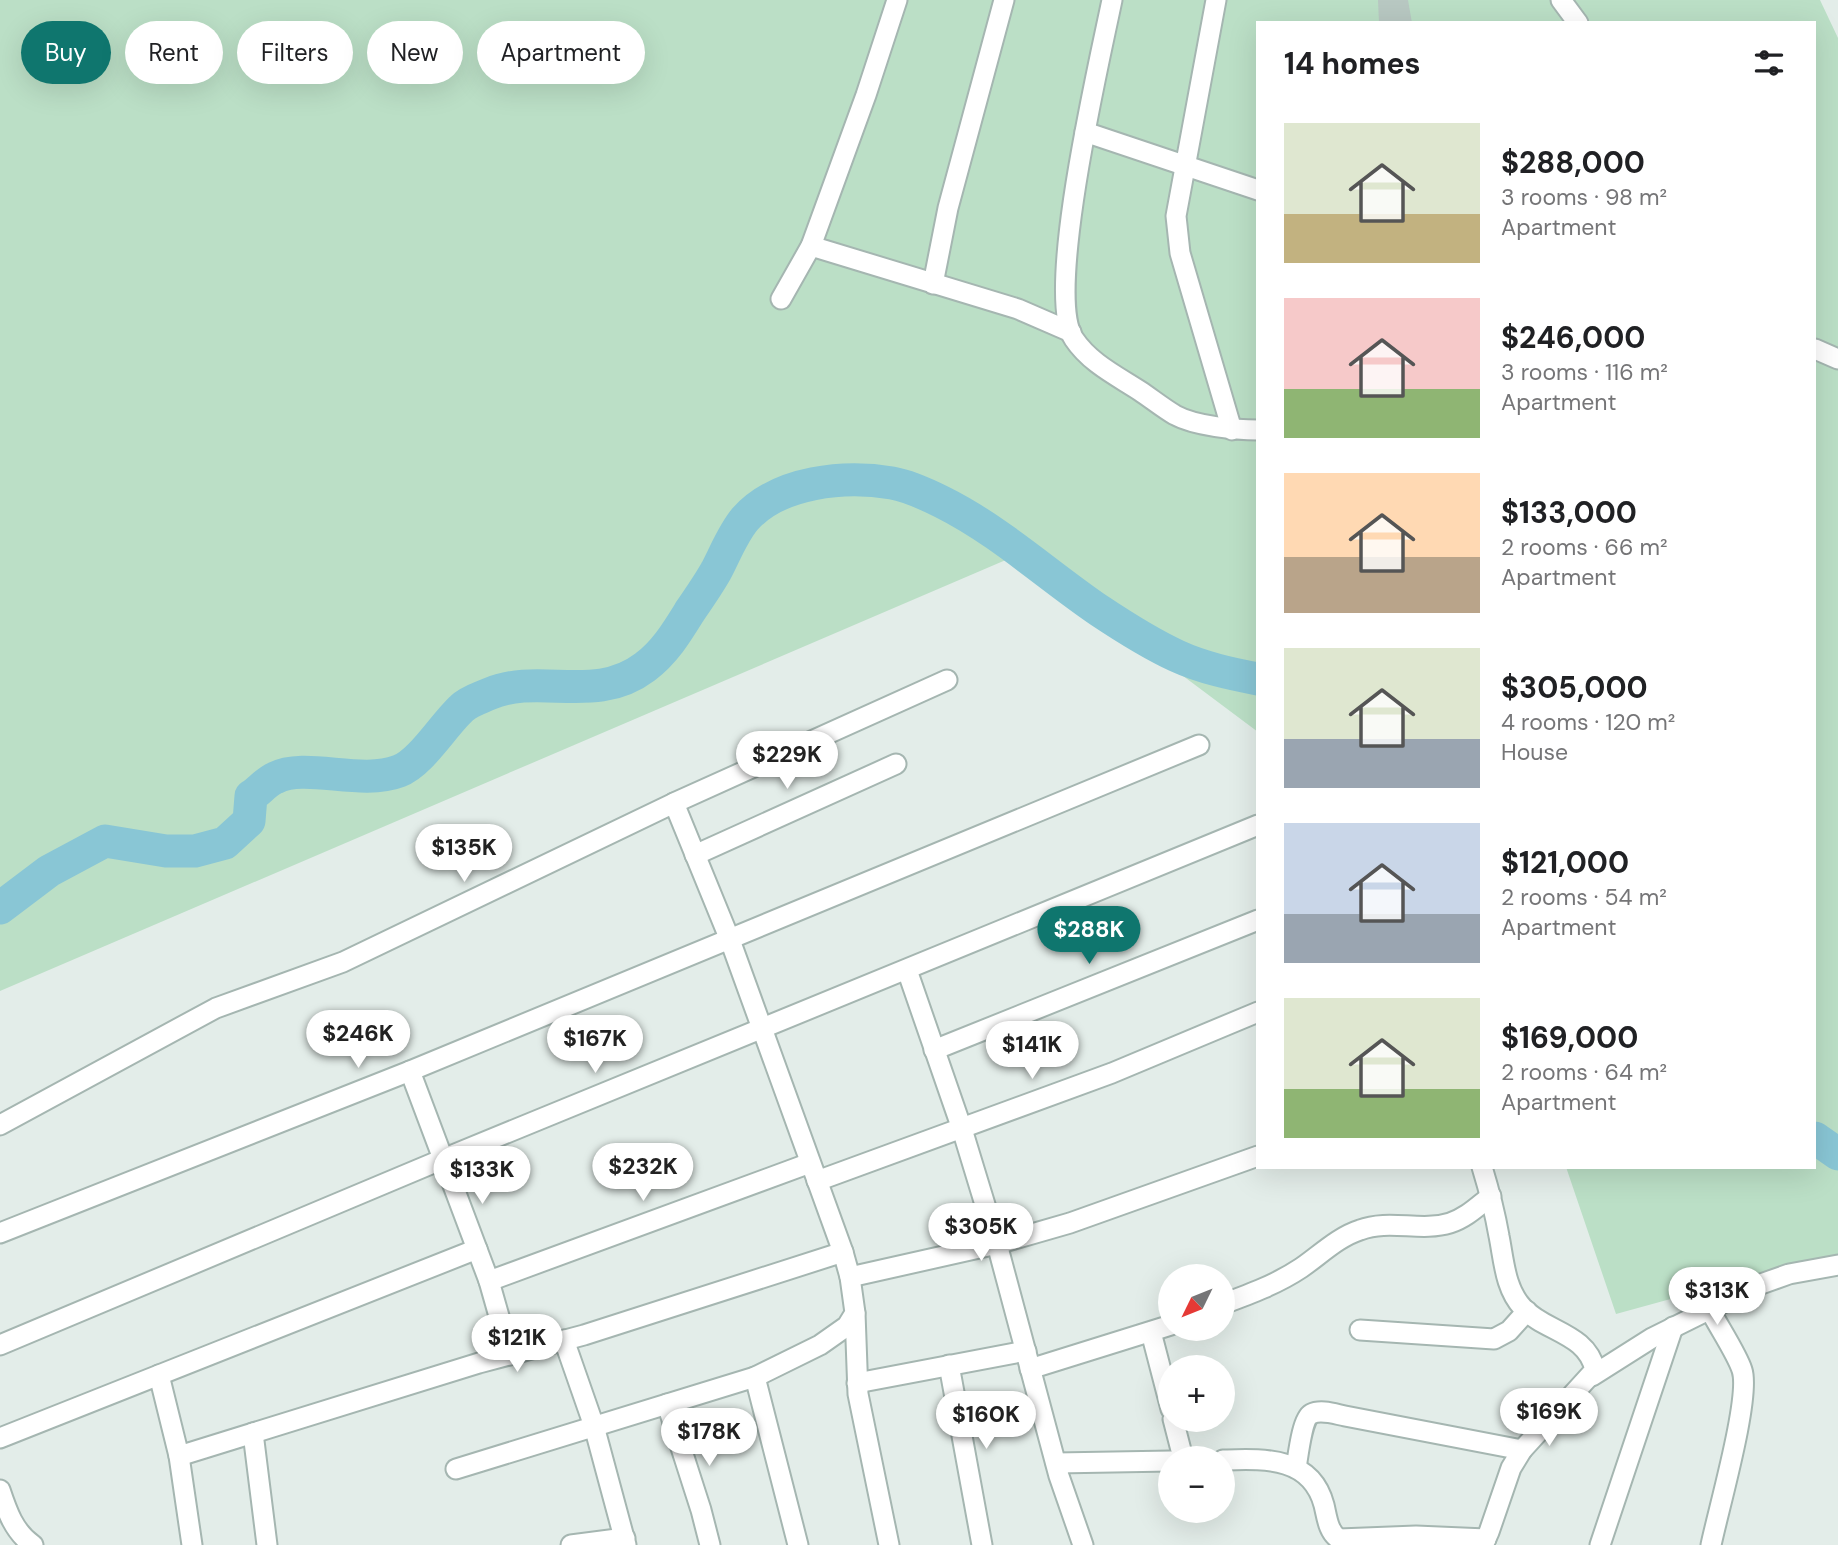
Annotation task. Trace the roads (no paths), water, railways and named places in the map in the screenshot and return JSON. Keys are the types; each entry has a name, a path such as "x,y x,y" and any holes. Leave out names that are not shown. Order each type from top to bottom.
{"street":[{"path":"780,299 811,246 897,0"},
{"path":"933,284 948,208 1004,0"},
{"path":"1112,0 1072,211 1064,302 1072,337 1092,359 1178,416 1232,430 1256,430"},
{"path":"1216,0 1176,216 1180,253 1232,430"},
{"path":"1561,0 1577,21"},
{"path":"1085,132 1256,189"},
{"path":"811,246 1018,309 1071,332"},
{"path":"1816,349 1838,359"},
{"path":"0,1125 216,1008 343,962 674,803 947,680"},
{"path":"0,1233 410,1071 1199,745"},
{"path":"695,855 896,764"},
{"path":"674,803 730,940 850,1276 862,1419 889,1545"},
{"path":"0,1345 443,1159 1256,826"},
{"path":"934,1050 1256,921"},
{"path":"907,970 962,1129 997,1244 1070,1513 1083,1545"},
{"path":"489,1281 814,1172 962,1129 1112,1073 1256,1014"},
{"path":"410,1071 489,1281 510,1355"},
{"path":"850,1276 997,1244 1070,1223 1223,1171 1256,1157"},
{"path":"1483,1169 1491,1196 1510,1288 1527,1311 1566,1333 1589,1352 1595,1370 1592,1376"},
{"path":"1236,1299 1300,1269 1360,1229 1378,1225 1448,1224 1458,1220 1491,1196"},
{"path":"0,1438 477,1249"},
{"path":"179,1456 682,1305 843,1252"},
{"path":"1235,1460 1264,1459 1284,1462 1296,1468 1315,1485 1322,1498 1332,1533 1339,1539 1416,1536 1484,1542 1511,1468 1522,1450 1592,1376 1672,1326 1709,1308 1789,1274 1838,1265"},
{"path":"1709,1308 1741,1368 1744,1380 1742,1405 1711,1545"},
{"path":"1360,1330 1494,1339 1509,1331 1527,1311"},
{"path":"456,1469 755,1377 820,1345 847,1326 855,1313"},
{"path":"1600,1545 1672,1326"},
{"path":"857,1382 949,1365 1028,1360 1158,1330"},
{"path":"1152,1332 1158,1356"},
{"path":"564,1340 594,1426 625,1542 571,1545"},
{"path":"949,1365 982,1545"},
{"path":"159,1375 179,1456 192,1545"},
{"path":"755,1377 798,1545"},
{"path":"667,1404 701,1510 709,1545"},
{"path":"1296,1468 1305,1420 1318,1412 1522,1450"},
{"path":"253,1433 267,1545"},
{"path":"1056,1464 1158,1461"},
{"path":"0,1490 8,1514 17,1529 24,1539 33,1545"}],"waterway":[{"path":"0,908 49,871 105,841 166,851 195,851 225,843 249,821 251,796 275,778 302,772 368,776 399,771 416,760 465,706 489,694 508,688 587,686 626,678 645,667 670,641 710,581 745,519 776,496 814,484 874,481 898,484 924,493 984,526 1080,597 1148,641 1197,664 1256,679"},
{"path":"1816,1139 1838,1154"}]}
